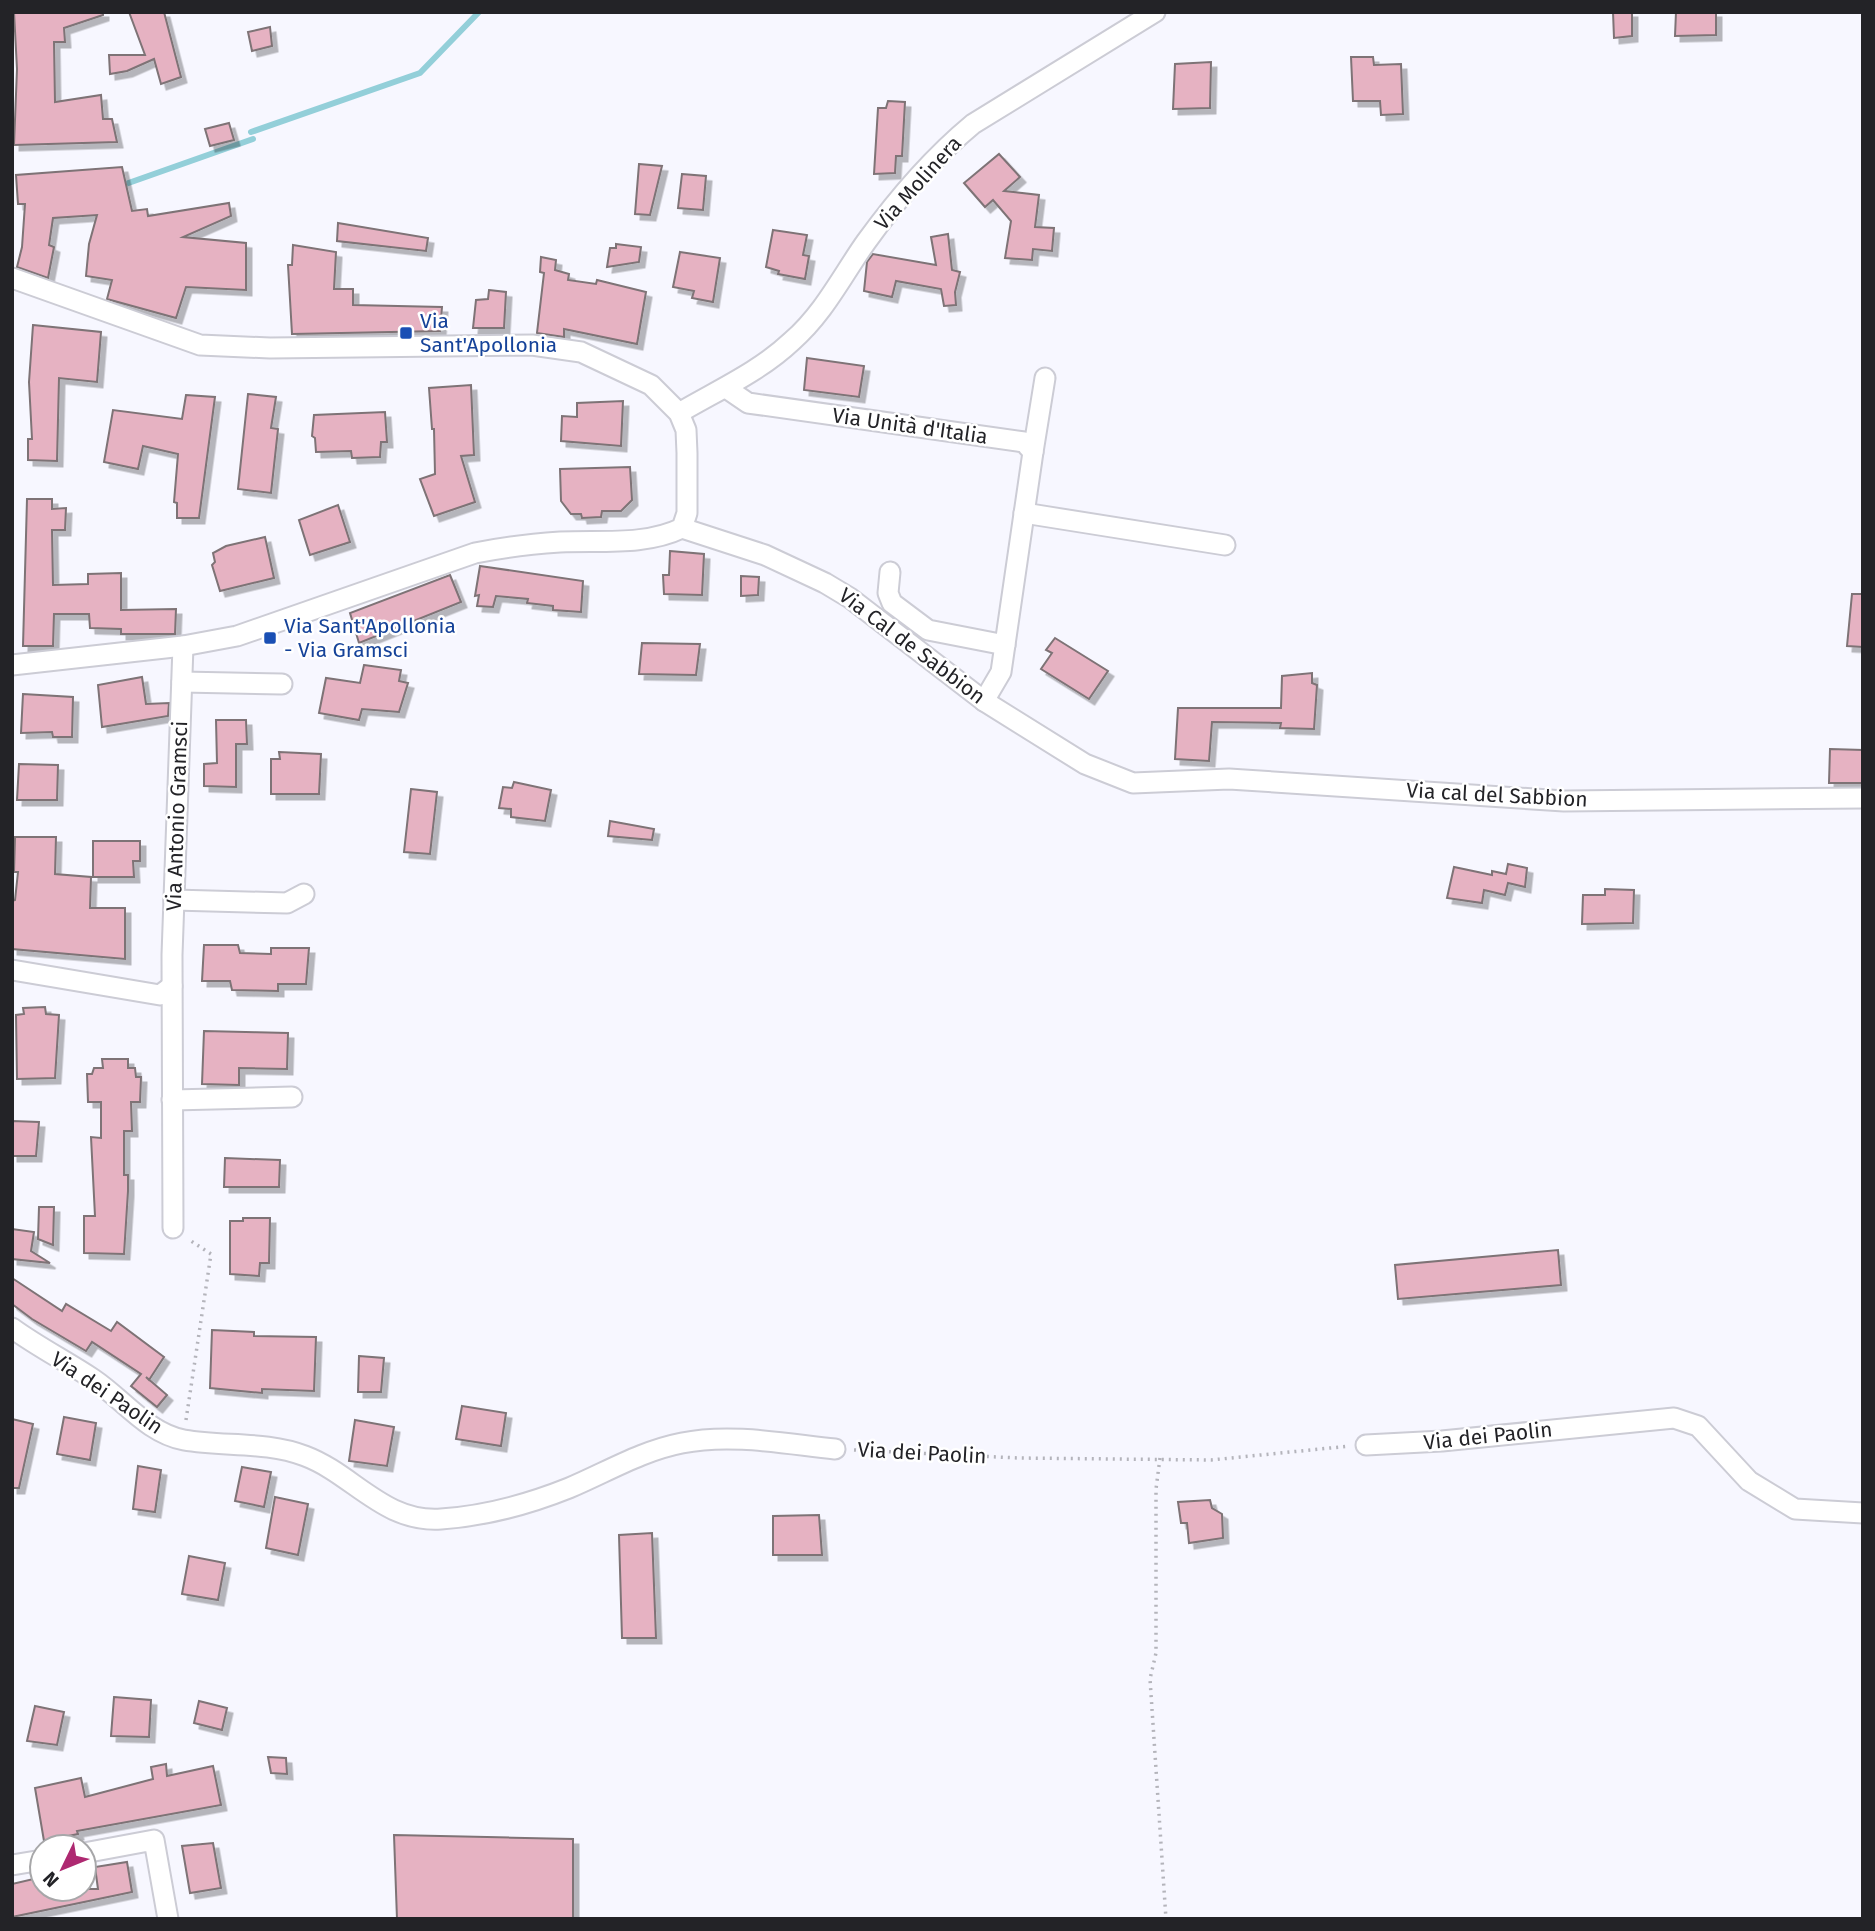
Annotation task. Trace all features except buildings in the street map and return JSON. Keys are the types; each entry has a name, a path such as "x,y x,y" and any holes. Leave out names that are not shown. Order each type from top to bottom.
{"street":[{"name":"Via Molinera","path":"679,413 726,388 793,341 819,312 894,203 949,144 973,124 1155,12"},
{"path":"12,278 200,345 270,348 532,345 581,352 627,371 651,385 679,413 686,430 687,453 687,513 682,527 667,536 632,541 509,545 475,553 273,625 183,646 12,665"},
{"path":"984,701 1001,672 1045,378"},
{"name":"Via Unità d'Italia","path":"726,388 748,402 1024,442 1033,452"},
{"path":"1024,513 1225,545"},
{"name":"Via Cal de Sabbion","path":"682,527 765,555 825,583 850,598 984,701 1084,764 1133,783"},
{"path":"890,572 888,593 892,603 928,630 1005,645"},
{"name":"Via Antonio Gramsci","path":"173,1228 172,985 183,646"},
{"path":"182,682 282,684"},
{"name":"Via cal del Sabbion","path":"1133,783 1229,779 1564,801 1863,798"},
{"path":"174,900 287,903 304,894"},
{"path":"12,970 160,995 172,985"},
{"path":"172,1100 292,1097"},
{"name":"Via dei Paolin","path":"12,1328 99,1384 151,1426 184,1440 254,1444 305,1456 371,1499 401,1514 438,1519 518,1506 569,1488 641,1454 683,1443 720,1440 835,1449"},
{"name":"Via dei Paolin","path":"1366,1445 1442,1441 1674,1418 1698,1426 1749,1481 1795,1509 1863,1513"},
{"path":"98,1850 155,1840 168,1919"}],"path":[{"path":"173,1228 211,1254 184,1440"},
{"name":"Via dei Paolin","path":"835,1449 1018,1458 1211,1460 1366,1445"},
{"path":"1160,1458 1156,1489 1156,1653 1150,1679 1166,1919"}],"waterway":[{"path":"251,132 420,73 479,12"},
{"path":"120,186 253,139"}],"place":[{"name":"Via Sant'Apollonia","path":"406,333"},
{"name":"Via Sant'Apollonia - Via Gramsci","path":"270,638"}]}
